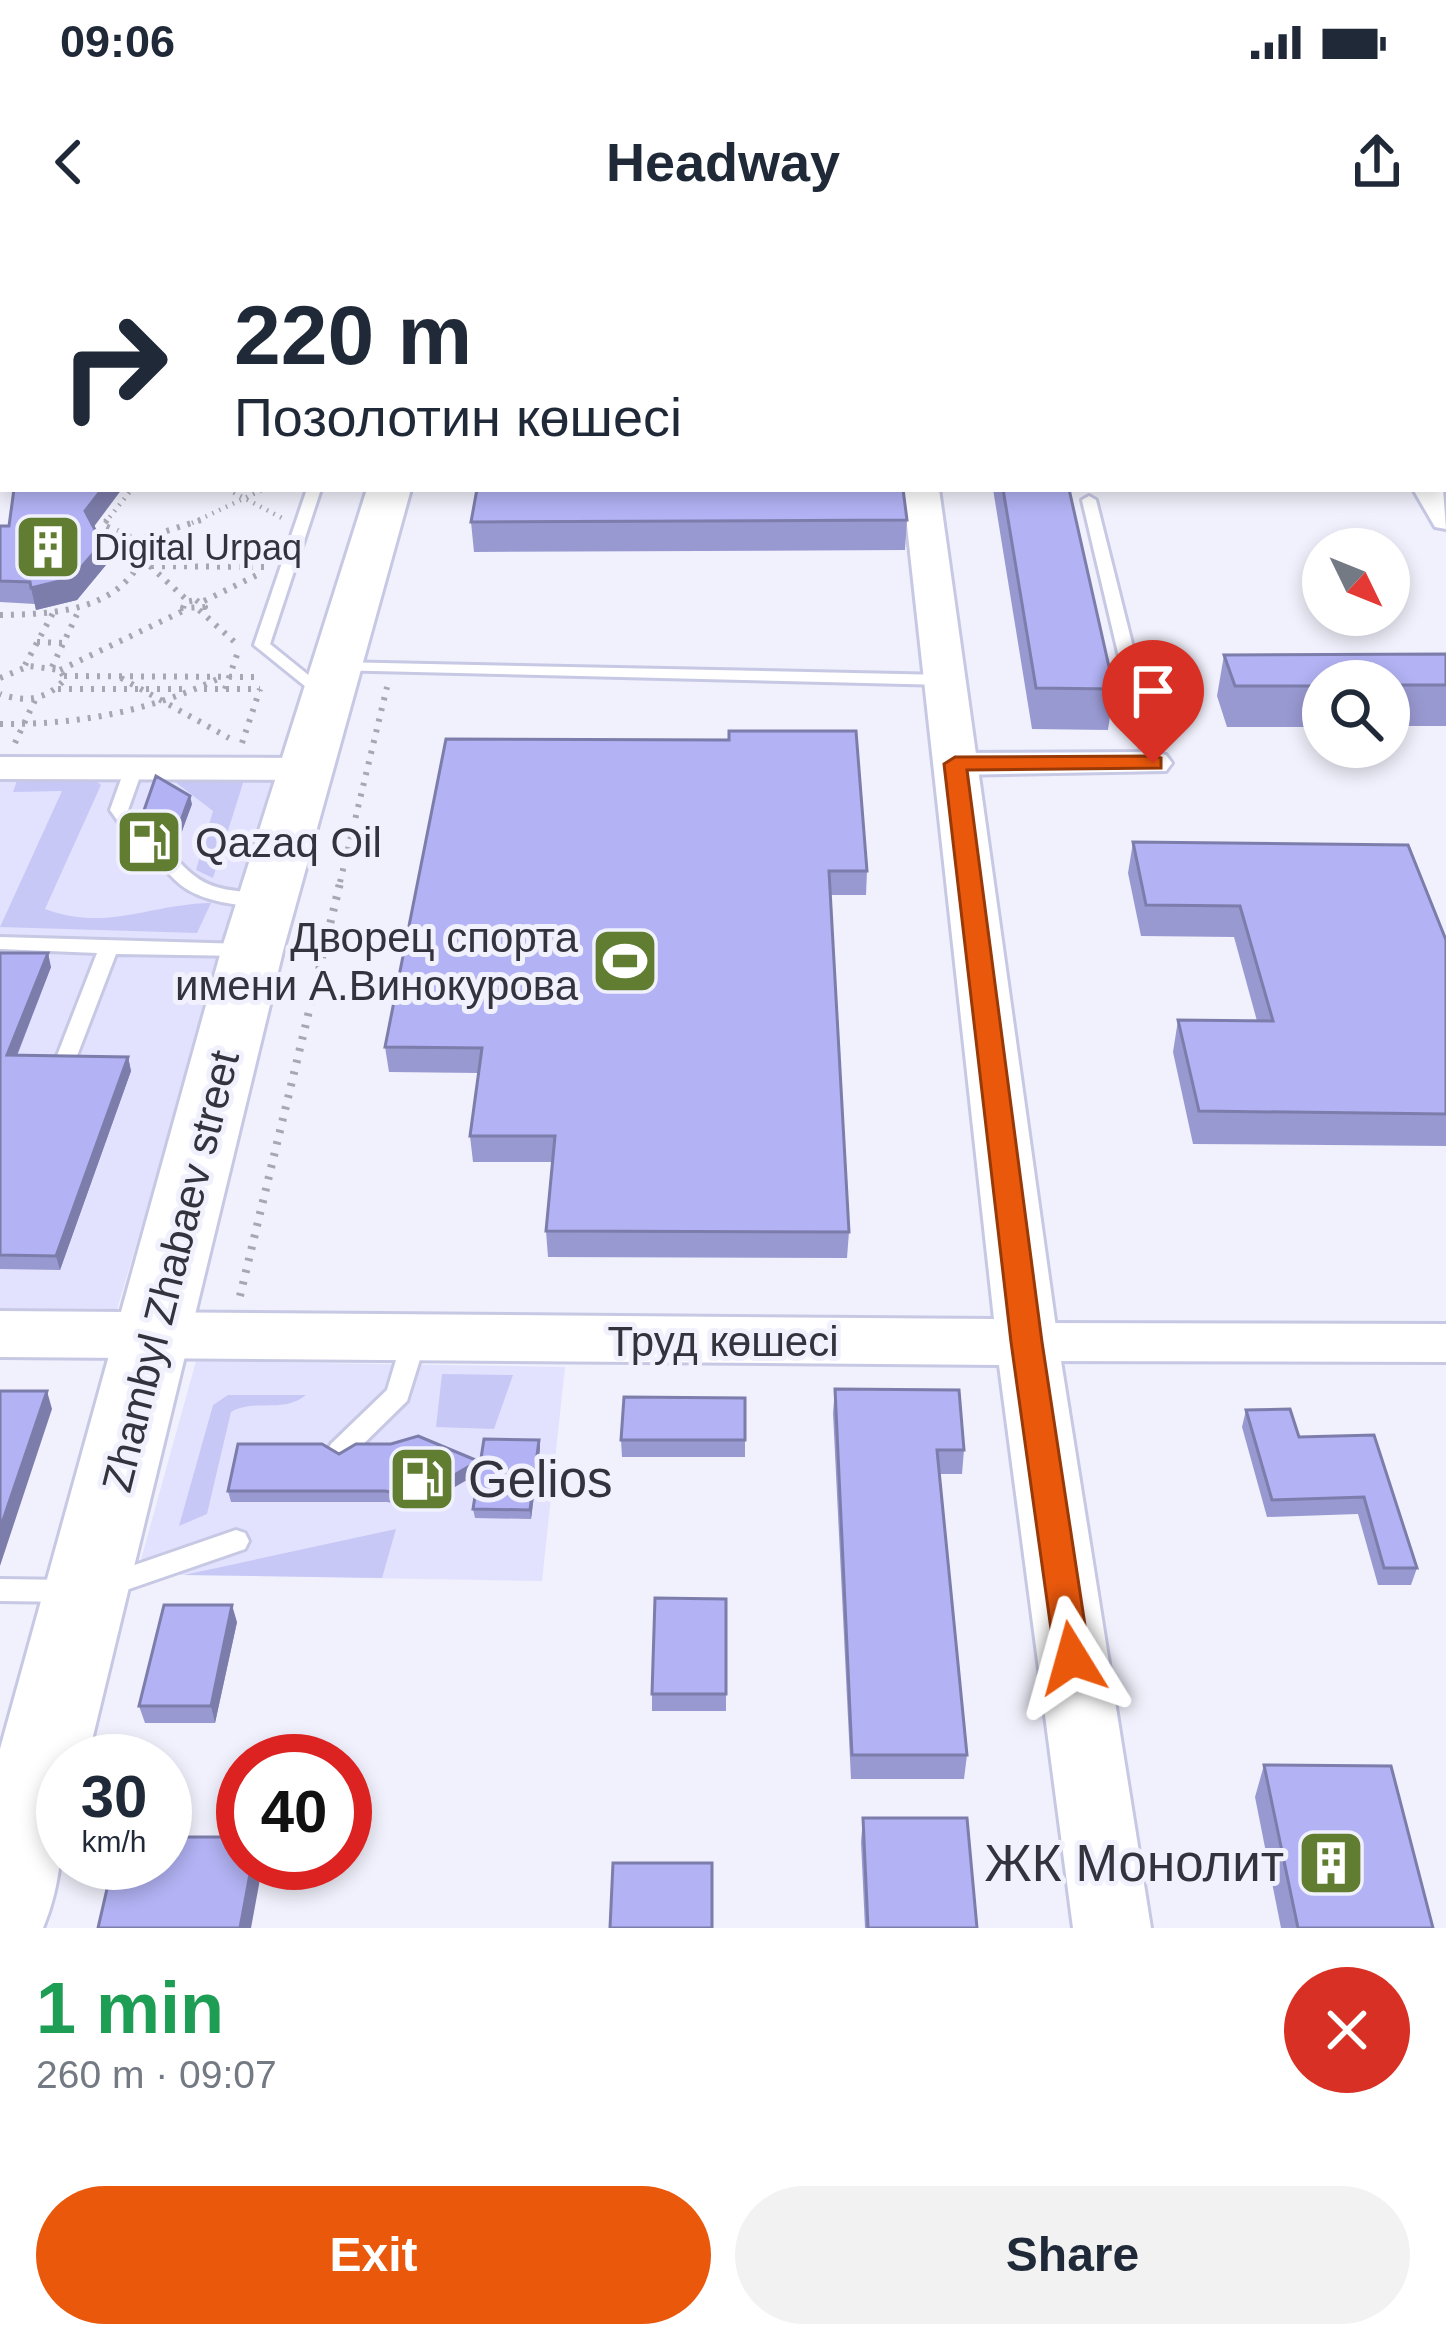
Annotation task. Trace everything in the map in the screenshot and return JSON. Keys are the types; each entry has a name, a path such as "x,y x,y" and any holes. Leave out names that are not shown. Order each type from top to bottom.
{"main road":[{"name":"Zhambyl Zhabaev street","path":"0,1917 90,1591 150,1335 259,925 262,752 306,678 387,492"}],"street":[{"path":"921,492 1027,1342 1112,1928"},
{"path":"1430,492 1446,520"},
{"path":"7,756 134,768 262,752"},
{"path":"955,764 1153,763"},
{"name":"Труд көшесі","path":"0,1334 1446,1343"}],"lane":[{"path":"313,492 262,645 270,656 306,678 946,680"},
{"path":"1089,500 1153,763"},
{"path":"134,768 119,810 135,833"},
{"path":"164,856 193,889 259,925"},
{"path":"0,943 109,948 259,925"},
{"path":"65,1061 109,948"},
{"path":"340,1451 398,1394 414,1340"},
{"path":"0,1590 90,1591 236,1540"}],"path":[{"path":"0,616 81,606 122,586 140,566 142,553 135,542 103,525 130,492"},
{"path":"233,492 284,519"},
{"path":"135,542 186,526 258,492"},
{"path":"59,671 266,569 140,566"},
{"path":"150,566 187,605"},
{"path":"58,689 63,643 81,606"},
{"path":"24,667 52,613"},
{"path":"37,642 63,643"},
{"path":"1,677 24,667 118,677 389,680 230,1337"},
{"path":"118,677 262,752 306,678"},
{"path":"0,724 103,716 163,701 222,677"},
{"path":"0,712 4,696 37,698 58,689 196,689 306,678"},
{"path":"7,756 37,698"}],"shaded area":[{"path":"19,775 90,775 101,785 45,909 88,918 211,903 197,933 0,927 62,791 13,792"},
{"path":"0,776 277,776 117,1309 0,1308"},
{"path":"170,778 244,780 213,878 196,870 213,811"},
{"path":"196,1361 565,1367 542,1581 137,1574"},
{"path":"442,1374 513,1375 494,1429 436,1427"},
{"path":"228,1395 306,1395 288,1404 231,1412 207,1514 179,1526 213,1405"},
{"path":"396,1529 382,1578 184,1575"}],"building":[{"name":"Digital Urpaq","path":"14,492 100,492 85,511 102,543 72,578 31,588 30,582 0,581 0,526 9,526"},
{"path":"476,492 903,492 907,520 471,522"},
{"path":"1003,492 1070,492 1114,689 1036,688"},
{"path":"1446,654 1446,685 1410,685 1410,660 1302,660 1302,686 1235,686 1224,655"},
{"path":"729,731 856,731 867,871 829,871 849,1232 546,1231 555,1136 470,1136 482,1048 385,1047 446,739 729,740"},
{"path":"156,776 190,796 173,842 142,816"},
{"path":"1133,842 1408,845 1446,940 1446,1114 1199,1111 1178,1020 1273,1021 1240,906 1146,905"},
{"path":"0,953 48,953 7,1055 128,1057 56,1256 0,1255"},
{"path":"835,1389 959,1390 964,1450 937,1450 967,1755 852,1755"},
{"path":"0,1391 47,1391 0,1529"},
{"path":"624,1397 745,1398 745,1440 621,1440"},
{"path":"1290,1409 1299,1437 1374,1435 1417,1568 1384,1568 1364,1497 1272,1500 1246,1410"},
{"path":"418,1436 478,1461 417,1497 385,1491 228,1491 238,1444 322,1444 339,1454 356,1444 391,1444"},
{"path":"484,1439 539,1440 530,1510 473,1509"},
{"path":"655,1598 726,1599 726,1694 652,1694"},
{"path":"164,1605 232,1605 211,1706 139,1706"},
{"name":"ЖК Монолит","path":"1264,1765 1391,1766 1433,1928 1298,1928"},
{"path":"863,1818 967,1818 977,1928 868,1928"},
{"path":"192,1837 216,1837 216,1890 247,1890 240,1928 98,1928 107,1890 192,1890"},
{"path":"613,1863 712,1863 712,1928 610,1928"}],"place":[{"name":"Digital Urpaq","path":"48,547"},
{"name":"Qazaq Oil","path":"149,842"},
{"name":"Дворец спорта имени А.Винокурова","path":"625,961"},
{"name":"Gelios","path":"422,1479"},
{"name":"ЖК Монолит","path":"1331,1863"}],"route":[{"path":"1072,1658 1027,1342 955,764 1153,763"}]}
